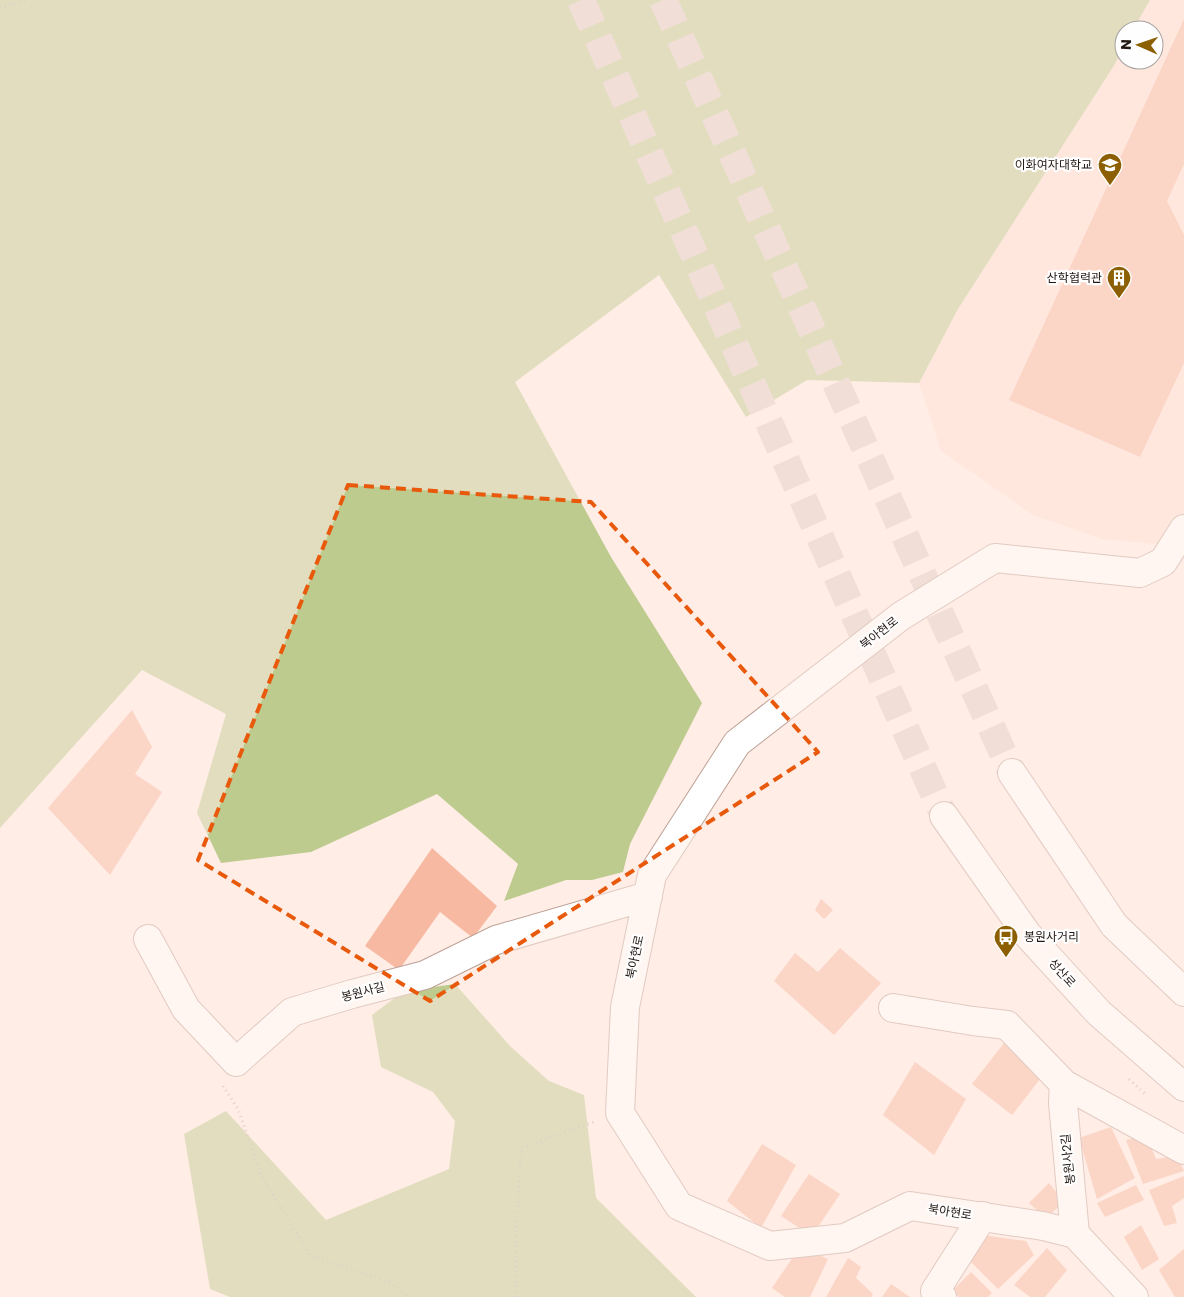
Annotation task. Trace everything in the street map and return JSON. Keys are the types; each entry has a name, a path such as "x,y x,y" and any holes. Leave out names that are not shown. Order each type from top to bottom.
{"street":[{"name":"북아현로","path":"1076,1234 1043,1226 910,1206 845,1238 770,1246 679,1206 620,1113 625,1007 652,874 737,743 901,616 995,558 1140,573 1163,562 1184,530"},
{"path":"1012,773 1114,925 1184,992"},
{"name":"성산로","path":"944,816 1027,934 1099,1014 1184,1087"},
{"name":"봉원사길","path":"148,939 186,1009 236,1062 292,1012 425,975 496,940 648,896"},
{"path":"893,1008 1007,1025 1064,1084 1184,1150"},
{"name":"봉원사2길","path":"1064,1084 1062,1103 1076,1234"},
{"path":"942,1297 935,1290 983,1216"},
{"path":"1076,1234 1134,1297"}],"path":[{"path":"0,8 15,5 26,0"},
{"path":"220,1082 238,1109 262,1177 311,1256 391,1283 408,1297"},
{"path":"517,1297 516,1237 521,1148 602,1119"}],"highlighted area":[{"path":"348,485 591,502 818,752 430,1001 198,860"}],"shaded area":[{"name":"이화여자대학교","path":"1150,0 1184,0 1184,558 1155,544 1102,539 1033,515 941,451 919,383 958,309 1114,66 1114,70 1164,70 1164,20 1139,20"}],"green space":[{"path":"0,0 1150,0 1139,20 1114,20 1114,66 958,309 919,383 807,380 746,417 659,275 515,382 611,557 702,703 630,844 623,872 592,880 566,880 504,901 518,864 437,794 311,852 221,863 197,813 226,714 142,670 0,828"},
{"path":"455,984 511,1047 549,1081 584,1095 596,1198 696,1297 230,1297 210,1289 184,1134 226,1111 326,1220 449,1169 455,1121 433,1092 381,1067 372,1015 404,991"}],"building":[{"name":"산학협력관","path":"1184,19 1184,164 1167,201 1184,235 1184,363 1140,457 1009,400 1161,70 1164,70 1164,63"},
{"path":"132,710 152,747 135,774 162,792 110,875 48,808"},
{"path":"432,848 497,906 473,938 440,912 399,970 365,946"},
{"path":"821,899 833,910 824,919 815,910"},
{"path":"840,948 881,983 834,1035 774,981 795,953 818,972"},
{"path":"1004,1043 1044,1074 1012,1115 972,1084"},
{"path":"915,1062 966,1099 934,1155 883,1115"},
{"path":"1111,1127 1135,1178 1097,1199 1079,1138"},
{"path":"1146,1135 1156,1159 1177,1156 1184,1171 1143,1184 1126,1140"},
{"path":"762,1144 796,1165 761,1228 727,1201"},
{"path":"809,1174 840,1194 812,1236 781,1216"},
{"path":"1184,1176 1184,1198 1172,1206 1177,1223 1164,1226 1149,1190"},
{"path":"1049,1183 1064,1202 1046,1218 1029,1203"},
{"path":"1136,1185 1144,1200 1105,1217 1097,1203"},
{"path":"1141,1225 1159,1259 1142,1270 1124,1237"},
{"path":"982,1235 1026,1241 1034,1255 998,1289 965,1256"},
{"path":"800,1247 828,1259 810,1297 785,1297 772,1288"},
{"path":"1047,1248 1067,1270 1045,1297 1030,1297 1014,1285"},
{"path":"1184,1249 1184,1297 1175,1297 1159,1270"},
{"path":"848,1258 861,1267 856,1278 873,1294 871,1297 826,1297"},
{"path":"971,1272 992,1293 988,1297 959,1297 952,1291"},
{"path":"891,1284 910,1297 882,1297"}],"tunnel":[{"path":"581,0 944,816"},
{"path":"663,0 1012,773"}],"place":[{"name":"이화여자대학교","path":"1110,186"},
{"name":"산학협력관","path":"1119,299"},
{"name":"봉원사거리","path":"1006,958"}]}
